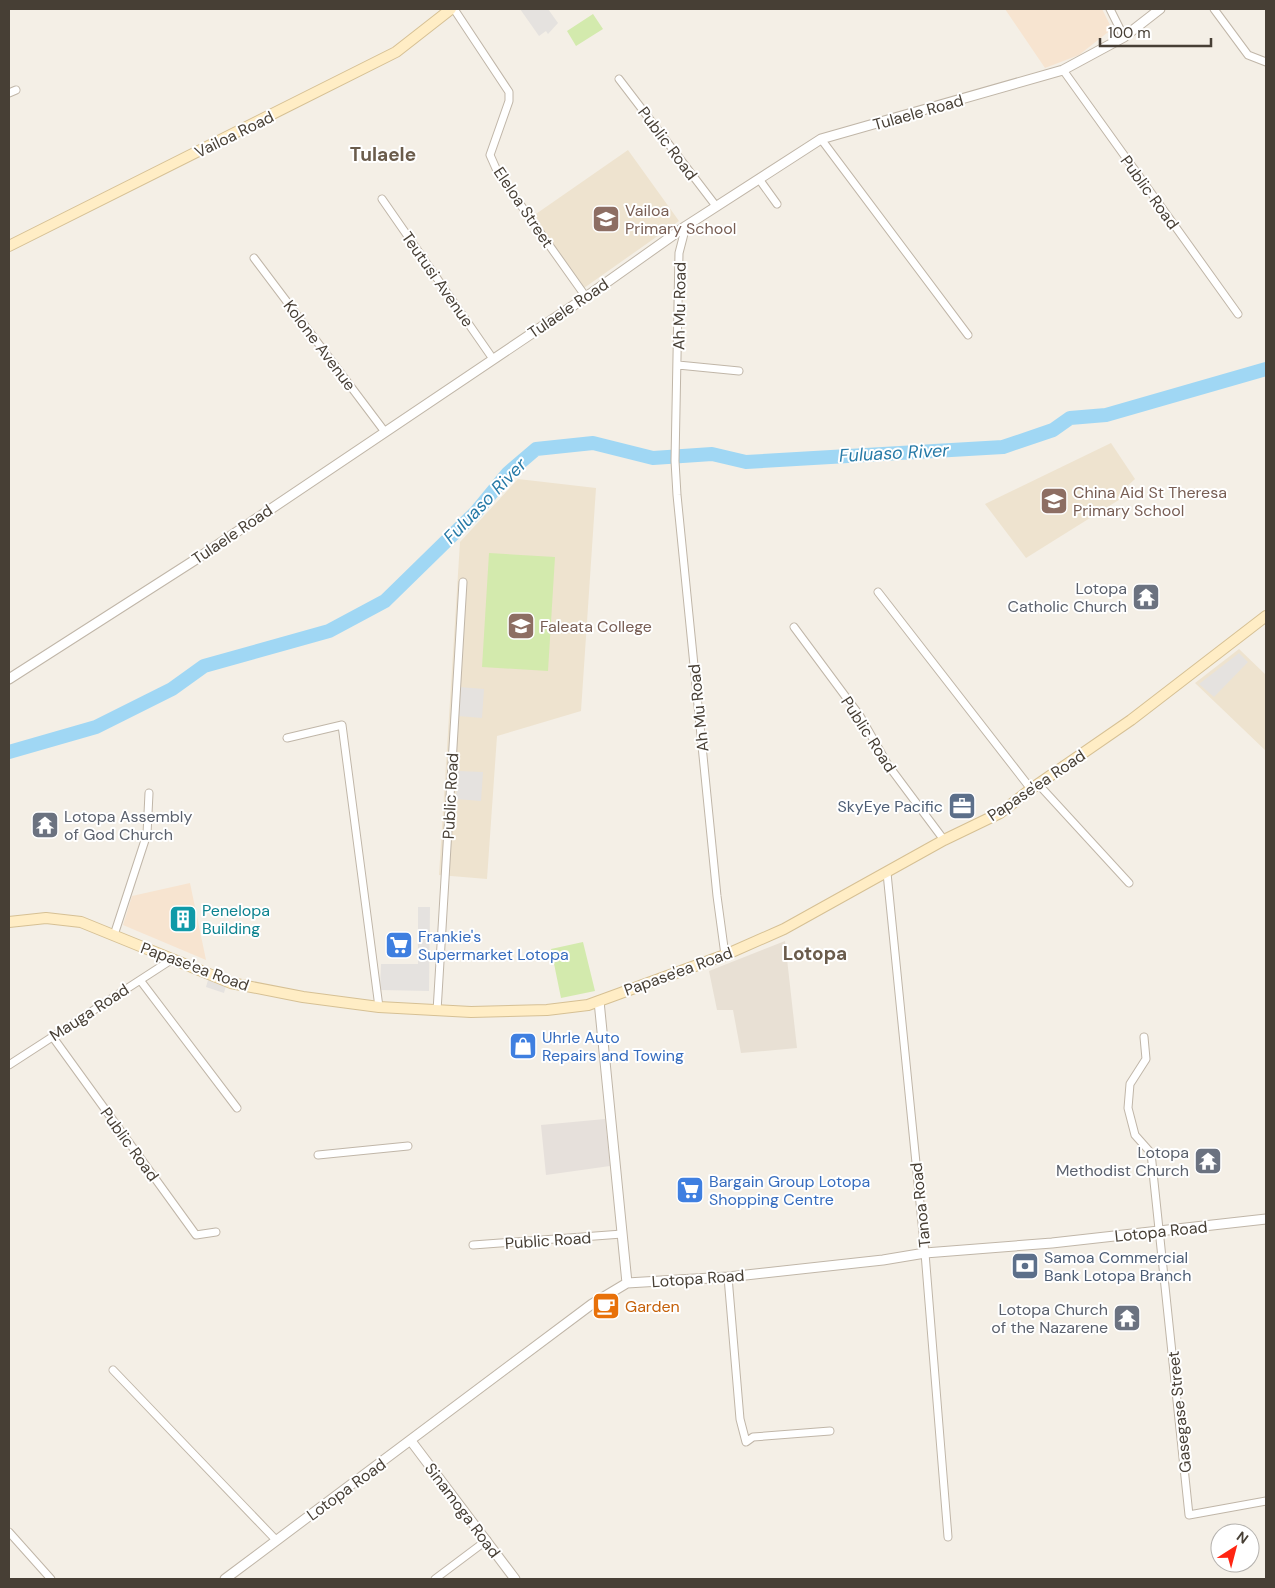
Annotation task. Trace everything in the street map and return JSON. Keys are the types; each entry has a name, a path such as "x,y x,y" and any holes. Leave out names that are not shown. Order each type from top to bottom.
{"main road":[{"name":"Vailoa Road","path":"9,246 396,52 452,9"},
{"name":"Papase'ea Road","path":"9,922 46,918 66,919 114,935 231,983 270,992 379,1007 437,1011 547,1010 581,1006 725,955 784,929 944,840 1000,814 1035,787 1131,720 1266,616"}],"street":[{"name":"Eleloa Street","path":"452,9 509,92 510,100 490,155 498,173 586,297"},
{"path":"1110,9 1124,37"},
{"name":"Tulaele Road","path":"9,679 198,558 586,297 686,226 821,139 1063,70 1124,37 1160,9"},
{"path":"1214,9 1248,54 1266,62"},
{"name":"Public Road","path":"1063,70 1238,314"},
{"name":"Public Road","path":"620,79 716,206"},
{"path":"821,139 968,335"},
{"path":"759,178 778,204"},
{"name":"Teutusi Avenue","path":"382,199 493,359"},
{"name":"Ah Mu Road","path":"686,226 679,253 676,495 707,803 725,955"},
{"name":"Kolone Avenue","path":"254,258 385,432"},
{"path":"678,365 739,372"},
{"name":"Public Road","path":"437,1011 463,582"},
{"path":"878,592 1035,787 1129,882"},
{"name":"Public Road","path":"794,627 860,716 888,765 944,840"},
{"path":"287,738 342,725 379,1007"},
{"path":"114,935 146,834 149,793"},
{"name":"Tanoa Road","path":"887,873 925,1254 948,1538"},
{"name":"Mauga Road","path":"9,1065 171,960"},
{"path":"140,980 237,1108"},
{"path":"599,1001 627,1283"},
{"name":"Public Road","path":"52,1036 196,1235 216,1232"},
{"path":"1144,1037 1146,1059 1130,1084 1128,1108 1135,1135 1151,1153 1160,1231"},
{"path":"318,1155 408,1146"},
{"name":"Lotopa Road","path":"230,1578 276,1540 592,1304 627,1283 728,1277 925,1254 1266,1219"},
{"name":"Gasegase Street","path":"1160,1231 1189,1515 1266,1501"},
{"name":"Public Road","path":"473,1245 622,1234"},
{"path":"728,1277 740,1419 746,1442 753,1438 830,1430"},
{"path":"113,1370 276,1540"},
{"name":"Sinamoga Road","path":"411,1441 516,1579"},
{"path":"9,1532 51,1579"},
{"path":"435,1579 487,1540"}],"shaded area":[{"path":"520,9 548,9 558,23 548,34 546,31 539,36"},
{"path":"1005,9 1102,9 1112,29 1079,55 1045,68"},
{"name":"Vailoa Primary School","path":"628,150 679,221 584,288 533,216"},
{"name":"China Aid St Theresa Primary School","path":"1111,443 1135,479 1120,493 1122,498 1026,558 985,504"},
{"name":"Faleata College","path":"518,479 596,488 581,711 497,736 487,879 439,875 460,542"},
{"path":"1239,649 1266,675 1266,751 1195,683"},
{"path":"1239,653 1248,662 1214,697 1199,684"},
{"path":"459,687 484,689 482,718 458,716"},
{"path":"458,771 483,772 481,801 456,799"},
{"path":"190,883 206,960 123,925 132,896"},
{"path":"418,907 430,907 429,991 380,990 381,964 418,964"},
{"path":"785,941 797,1048 741,1053 733,1010 717,1010 709,971"},
{"path":"208,980 226,986 224,993 206,987"},
{"path":"605,1119 610,1166 546,1175 541,1125"}],"green space":[{"path":"593,14 603,29 576,46 567,31"},
{"path":"489,553 555,557 548,671 482,667"},
{"path":"583,942 595,991 561,998 551,949"}],"waterway":[{"name":"Fuluaso River","path":"9,752 96,727 172,689 204,666 329,631 385,601 476,512 508,473 536,449 593,443 653,458 712,454 746,462 1003,447 1053,430 1070,418 1106,415 1266,369"}],"place":[{"name":"Vailoa Primary School","path":"606,219"},
{"name":"China Aid St Theresa Primary School","path":"1054,501"},
{"name":"Lotopa Catholic Church","path":"1146,597"},
{"name":"Faleata College","path":"521,626"},
{"name":"SkyEye Pacific","path":"962,806"},
{"name":"Lotopa Assembly of God Church","path":"45,825"},
{"name":"Penelopa Building","path":"183,919"},
{"name":"Frankie's Supermarket Lotopa","path":"399,945"},
{"name":"Uhrle Auto Repairs and Towing","path":"523,1046"},
{"name":"Lotopa Methodist Church","path":"1208,1161"},
{"name":"Bargain Group Lotopa Shopping Centre","path":"690,1190"},
{"name":"Samoa Commercial Bank Lotopa Branch","path":"1025,1266"},
{"name":"Garden","path":"606,1306"},
{"name":"Lotopa Church of the Nazarene","path":"1127,1318"}],"district":[{"name":"Tulaele","path":"383,154"},
{"name":"Lotopa","path":"815,953"}]}
